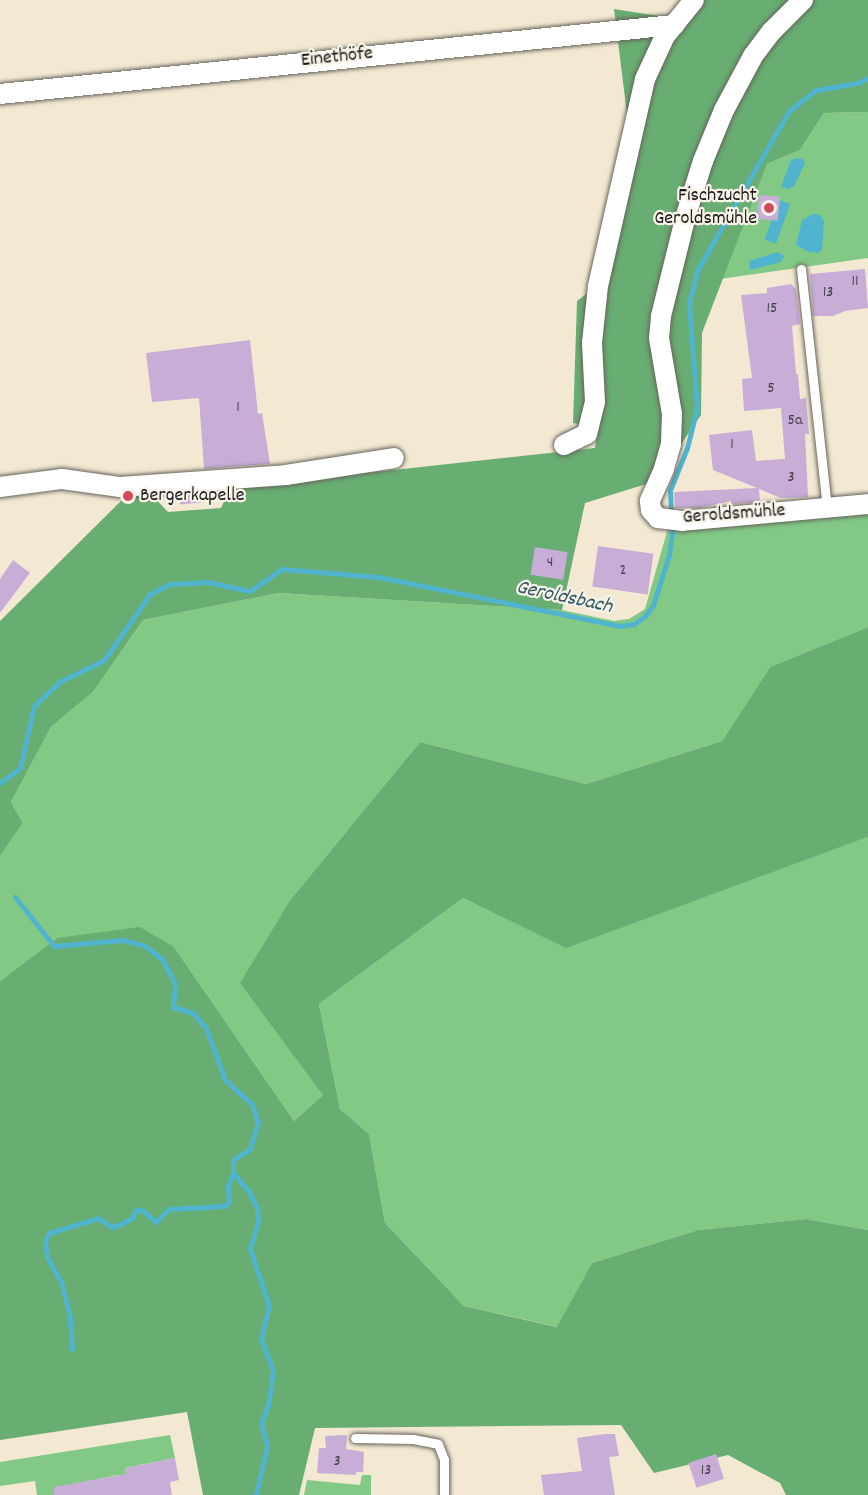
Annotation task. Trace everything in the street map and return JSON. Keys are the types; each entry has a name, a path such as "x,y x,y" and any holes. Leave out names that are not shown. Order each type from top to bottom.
{"street":[{"path":"564,445 587,434 595,402 592,343 598,286 645,80 665,36 694,0"},
{"name":"Geroldsmühle","path":"803,0 771,32 753,56 724,110 703,161 686,214 661,316 659,338 672,414 671,444 651,501 651,510 658,518 682,521 868,504"},
{"name":"Einethöfe","path":"0,94 674,25"},
{"path":"0,487 62,479 120,487 274,476 394,458"}],"lane":[{"path":"801,269 827,508"},
{"path":"355,1438 413,1439 438,1444 444,1455 444,1495"}],"green space":[{"path":"699,0 868,0 868,112 824,113 800,150 767,164 702,333 701,415 656,481 585,503 562,610 279,593 143,620 93,692 51,727 11,802 23,823 0,856 0,621 130,492 149,492 168,512 221,508 230,488 595,448 598,427 573,423 577,301 590,291 629,131 614,9 672,18"},
{"path":"868,112 868,258 720,279 767,164 800,150 824,113"},
{"path":"868,510 868,627 770,667 722,741 586,784 420,742 291,899 323,1095 294,1121 174,947 57,938 0,981 0,856 23,823 11,802 51,727 93,692 143,620 279,593 562,610 614,621 629,619 645,609 668,528"},
{"path":"868,627 868,837 566,948 463,898 319,1004 340,1109 369,1134 385,1223 464,1306 557,1327 592,1263 698,1230 806,1219 868,1230 868,1495 786,1495 780,1483 728,1455 654,1473 621,1425 315,1428 299,1495 203,1495 187,1412 0,1440 0,981 57,938 140,927 174,947 294,1121 323,1095 240,983 291,899 420,742 586,784 722,741 770,667"},
{"path":"868,837 868,1230 806,1219 698,1230 592,1263 558,1327 464,1306 385,1223 369,1134 340,1109 319,1004 463,898 566,947"},
{"path":"170,1435 175,1458 125,1468 130,1495 119,1475 73,1484 75,1495 37,1495 35,1481 0,1486 0,1462"},
{"path":"362,1475 371,1475 371,1495 304,1495 307,1480 360,1485"}],"water":[{"path":"803,159 805,163 794,186 789,189 781,187 791,160"},
{"path":"779,200 790,204 776,244 765,239"},
{"path":"813,214 820,215 824,221 822,250 818,253 809,252 796,245 802,220"},
{"path":"778,252 784,256 781,262 750,270 749,261"}],"building":[{"name":"Fischzucht Geroldsmühle","path":"759,195 780,197 778,221 757,219"},
{"path":"865,269 868,308 845,311 833,316 813,316 810,274"},
{"path":"791,284 796,289 800,324 792,326 796,374 798,374 800,399 806,398 809,434 805,434 808,497 781,498 759,489 760,502 731,504 731,501 698,508 675,508 674,492 757,488 713,470 709,435 752,430 756,461 785,459 781,408 744,411 742,379 752,378 741,295 767,293 767,288"},
{"path":"250,340 258,414 262,413 270,464 204,469 199,398 152,402 146,353"},
{"path":"212,492 213,501 180,504 179,495"},
{"path":"598,546 653,554 648,594 592,587"},
{"path":"535,547 568,552 563,580 531,575"},
{"path":"13,560 30,573 0,613 0,579"},
{"path":"615,1434 619,1456 609,1457 615,1495 544,1495 541,1475 582,1471 577,1438"},
{"path":"347,1435 346,1449 364,1452 363,1472 356,1472 356,1475 317,1473 319,1448 326,1448 325,1436"},
{"path":"716,1454 724,1479 696,1488 688,1463"},
{"path":"175,1458 179,1480 170,1482 172,1495 54,1495 54,1487 126,1474 125,1468"}],"waterway":[{"name":"Geroldsbach","path":"0,783 20,768 34,706 61,681 104,660 150,594 170,584 207,582 250,591 282,569 379,577 619,626 634,624 645,616 653,605 669,555 672,533 670,490 687,448 697,408 689,304 698,269 789,111 816,90 857,83 868,78"},
{"path":"15,897 54,946 123,940 145,946 163,960 175,984 173,1007 193,1013 206,1028 225,1080 252,1104 258,1122 250,1149 233,1160 233,1173 248,1190 257,1208 258,1222 250,1249 269,1306 261,1338 273,1371 268,1405 261,1423 267,1446 256,1495"},
{"path":"72,1349 70,1317 61,1282 47,1257 45,1241 49,1233 98,1218 112,1227 132,1218 136,1210 142,1210 156,1222 169,1209 224,1206 229,1202 228,1186 233,1173"}],"place":[{"name":"Fischzucht Geroldsmühle","path":"769,208"},
{"name":"Bergerkapelle","path":"128,496"}]}
